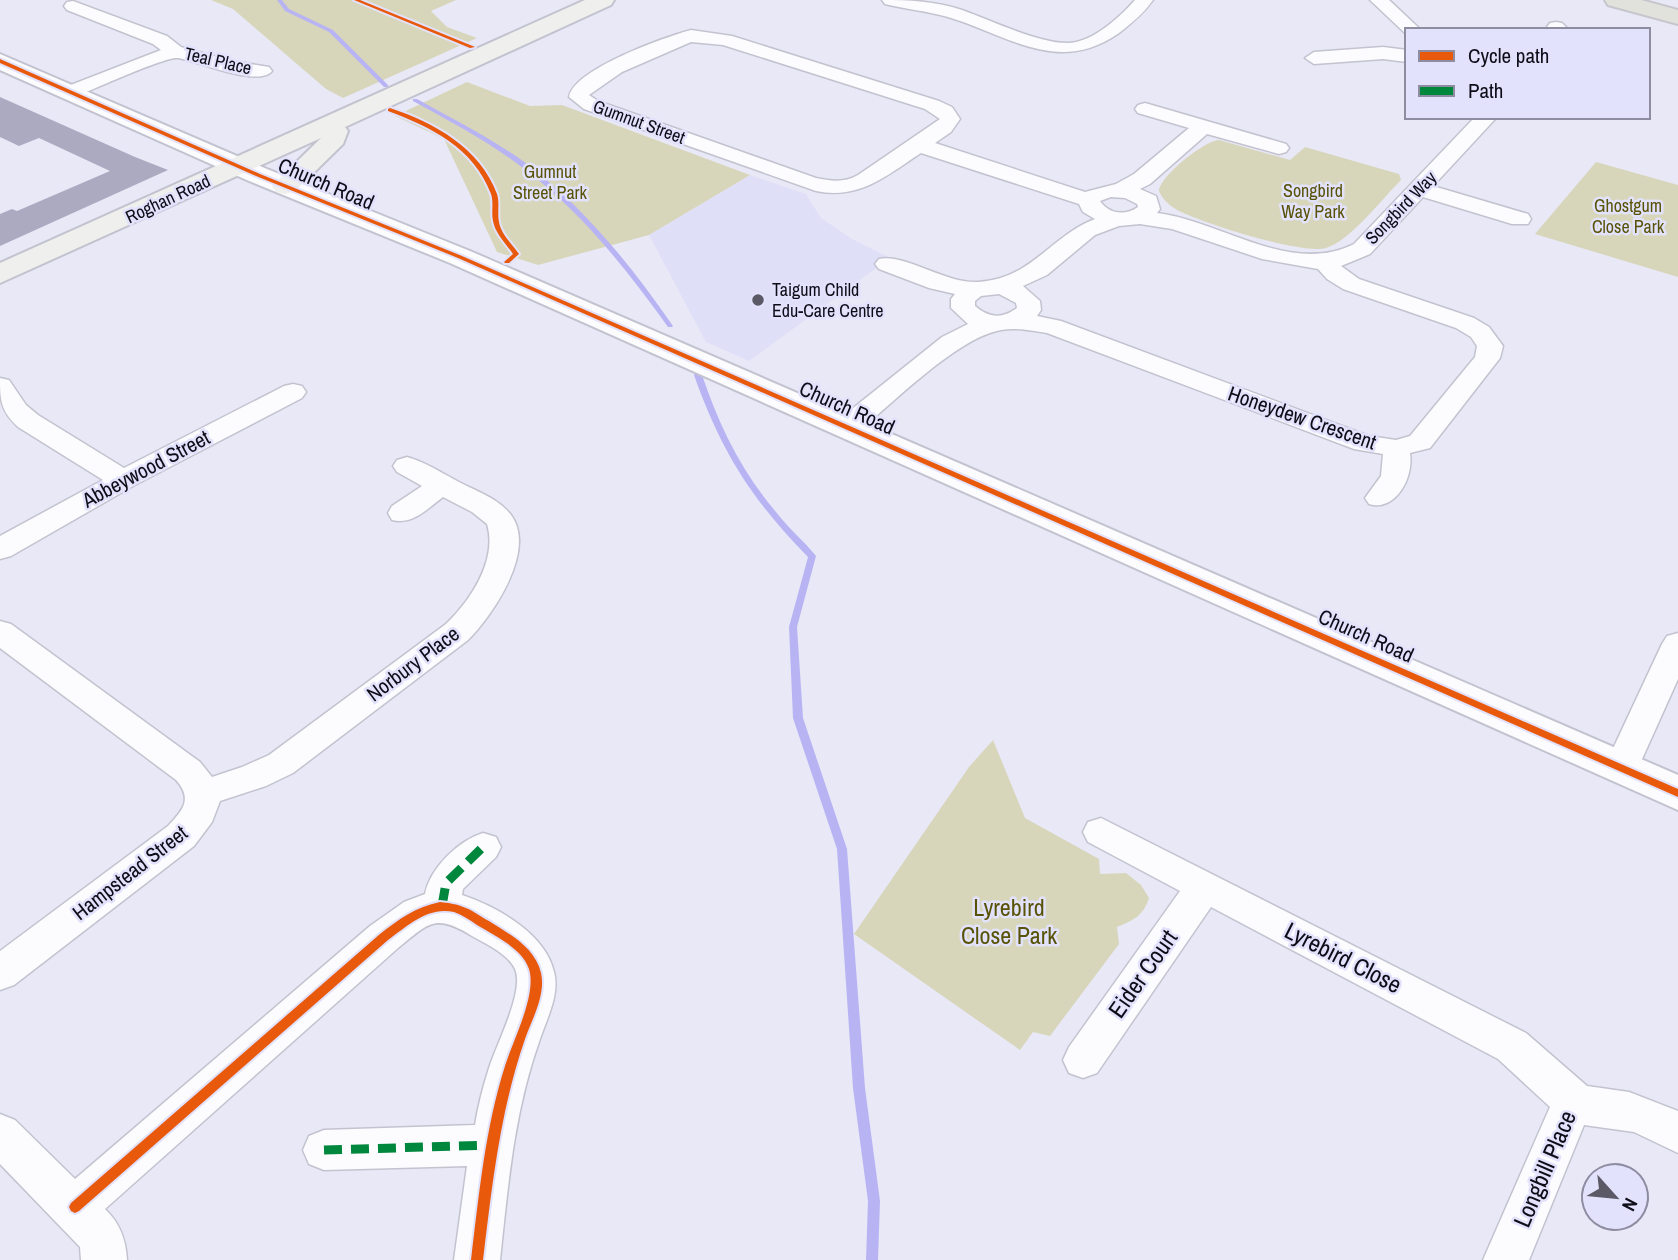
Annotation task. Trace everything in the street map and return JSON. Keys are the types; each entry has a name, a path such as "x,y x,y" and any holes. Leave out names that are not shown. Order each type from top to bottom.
{"main road":[{"name":"Roghan Road","path":"0,274 603,0"},
{"path":"1616,0 1678,17"},
{"path":"1650,0 1678,7"},
{"path":"285,186 334,139 336,122"}],"street":[{"path":"891,0 945,10 1022,39 1068,49 1093,43 1131,16 1144,0"},
{"path":"1379,0 1405,36"},
{"name":"Teal Place","path":"73,6 160,40 174,51 231,67 262,71"},
{"name":"Gumnut Street","path":"691,36 708,36 945,111 950,119 947,124 919,145 860,183 844,188 827,187 591,105 580,100 579,94 592,81 669,42 691,36"},
{"path":"1313,57 1383,53 1405,40"},
{"name":"Teal Place","path":"70,92 174,51"},
{"name":"Church Road","path":"0,61 285,186 460,257 1678,793"},
{"path":"1145,109 1279,148"},
{"name":"Songbird Way","path":"1138,198 1177,223 1286,258 1325,262 1343,259 1357,252 1485,119"},
{"path":"919,145 1065,191 1091,209 1116,219 1204,126"},
{"path":"1419,189 1520,219"},
{"path":"847,427 951,342 1024,309 1039,270 1091,209 1138,198"},
{"name":"Honeydew Crescent","path":"1024,309 1052,326 1352,439 1396,448 1413,446 1425,438 1487,358 1490,346 1480,332 1465,323 1351,284 1335,274 1325,262"},
{"path":"887,264 937,283 968,300 991,323"},
{"path":"951,342 968,300 1039,270"},
{"path":"1001,287 1024,309"},
{"path":"0,386 17,411 28,421 123,480"},
{"name":"Abbeywood Street","path":"0,549 123,480 293,392"},
{"path":"1379,498 1400,467 1396,448"},
{"name":"Norbury Place","path":"203,793 254,777 281,764 457,632 480,609 503,550 504,529 495,515 407,466"},
{"path":"402,513 442,485"},
{"path":"0,632 188,771 201,786 203,793"},
{"path":"1621,768 1678,643"},
{"name":"Hampstead Street","path":"0,973 181,836 200,811 203,793"},
{"name":"Lyrebird Close","path":"1101,832 1512,1046 1573,1101"},
{"path":"442,906 446,883 483,847"},
{"name":"Eider Court","path":"1083,1060 1204,887"},
{"path":"75,1207 384,937 421,911 442,906 461,909 522,951 532,963 535,976 531,1006 510,1062 494,1145 477,1260"},
{"name":"Longbill Place","path":"1506,1260 1573,1101 1591,1108 1623,1110 1637,1114 1678,1133"},
{"path":"0,1134 96,1231 104,1244 104,1260"},
{"path":"324,1150 494,1145"}],"shaded area":[{"name":"Taigum Child Edu-Care Centre","path":"750,175 806,194 821,218 852,239 890,258 749,361 706,342 649,235"}],"green space":[{"path":"211,0 456,0 431,11 447,27 477,38 343,98 326,89 233,9"},
{"name":"Gumnut Street Park","path":"467,82 530,106 562,105 750,175 649,235 538,265 497,252 444,139 395,116"},
{"name":"Songbird Way Park","path":"1219,140 1290,160 1305,147 1399,174 1401,180 1356,228 1335,244 1314,249 1296,247 1229,230 1177,210 1164,200 1159,191 1174,169 1203,146"},
{"name":"Ghostgum Close Park","path":"1596,162 1678,185 1678,277 1535,234"},
{"name":"Lyrebird Close Park","path":"993,740 1025,818 1099,859 1100,874 1126,873 1141,885 1149,898 1137,917 1117,927 1119,944 1050,1036 1033,1032 1020,1050 854,934 969,767"}],"building":[{"path":"0,97 168,170 0,246 0,214 12,209 17,211 110,171 39,138 19,146 0,137"}],"waterway":[{"path":"279,0 287,10 331,31 386,86"},
{"path":"415,100 506,153 554,190 608,245 670,326"},
{"path":"698,375 718,428 743,473 757,495 812,556 793,627 798,718 842,849 859,1088 874,1201 872,1260"}],"marked path":[{"path":"442,906 446,883 483,847"},
{"path":"324,1150 494,1145"}],"cycle path":[{"path":"356,0 472,47"},
{"path":"0,61 258,175 460,257 1678,793"},
{"path":"390,110 423,123 453,140 477,164 494,195 497,226 516,254 507,262"},
{"path":"75,1207 384,937 418,913 440,906 452,907 522,950 532,963 536,982 533,1002 510,1066 497,1121 477,1260"}],"place":[{"name":"Taigum Child Edu-Care Centre","path":"758,300"}]}
